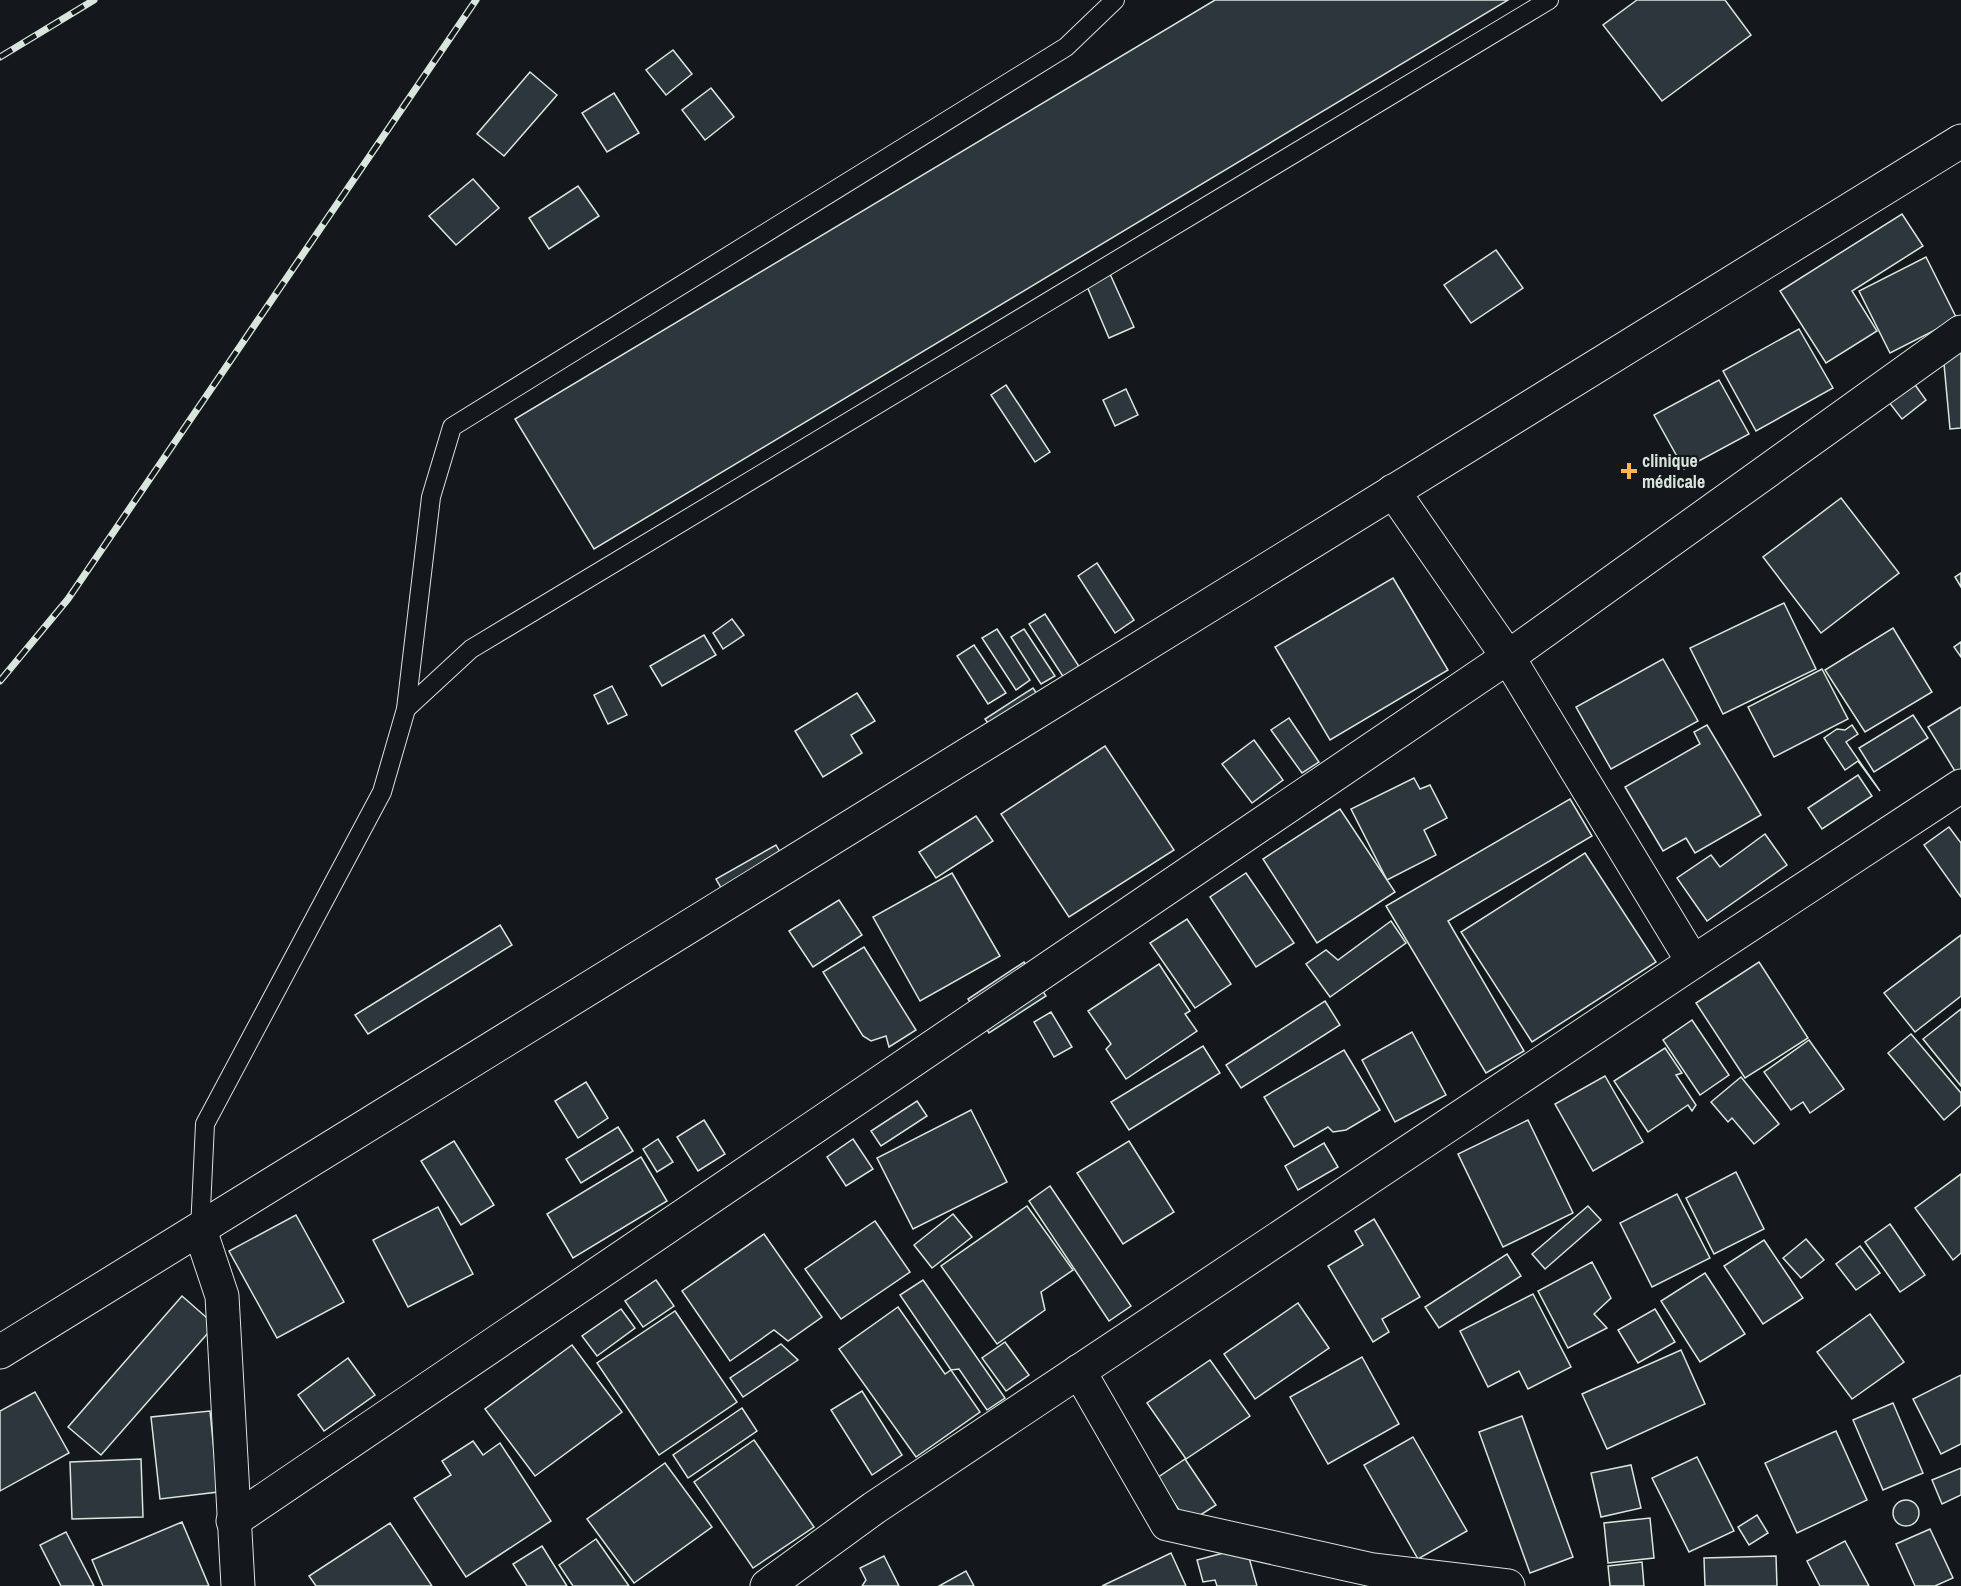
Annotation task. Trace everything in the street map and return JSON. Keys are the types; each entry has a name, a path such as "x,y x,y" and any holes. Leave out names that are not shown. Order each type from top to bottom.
{"street":[{"path":"0,1352 1961,141"},
{"path":"233,1521 1508,657 1961,332"},
{"path":"1393,491 1508,657 1693,962"},
{"path":"767,1586 874,1508 1961,786"},
{"path":"200,1230 222,1296 238,1586"},
{"path":"1079,1371 1167,1524 1373,1570 1444,1582 1508,1586"}],"lane":[{"path":"200,1230 204,1124 382,792 406,709 431,497 452,427 1066,47 1115,0"},
{"path":"406,709 471,649 1549,0"}],"building":[{"path":"1215,0 1508,0 594,549 515,419"},
{"path":"1637,0 1725,0 1751,35 1662,101 1603,25"},
{"path":"673,50 692,74 666,95 646,70"},
{"path":"530,72 557,95 504,156 477,134"},
{"path":"711,88 734,117 705,140 682,110"},
{"path":"614,93 639,133 607,152 582,113"},
{"path":"473,179 499,208 456,245 429,216"},
{"path":"578,186 599,216 549,249 529,218"},
{"path":"1902,214 1923,246 1852,291 1877,331 1826,363 1780,291"},
{"path":"1496,250 1523,288 1471,323 1444,285"},
{"path":"1926,257 1957,319 1890,353 1859,291"},
{"path":"1110,274 1134,327 1109,338 1086,284"},
{"path":"1799,329 1833,388 1756,431 1723,371"},
{"path":"1961,352 1961,428 1950,429 1943,353"},
{"path":"1719,380 1749,434 1684,469 1654,415"},
{"path":"1913,382 1926,400 1902,419 1888,401"},
{"path":"1006,385 1050,452 1035,462 991,395"},
{"path":"1126,389 1138,415 1115,426 1103,400"},
{"path":"1841,498 1899,573 1821,633 1763,557"},
{"path":"1097,563 1134,620 1115,633 1078,576"},
{"path":"1961,573 1961,587 1955,577"},
{"path":"1393,578 1448,670 1330,740 1275,647"},
{"path":"1784,603 1816,669 1723,714 1690,648"},
{"path":"1045,614 1080,668 1064,678 1029,624"},
{"path":"732,619 744,635 723,649 713,633"},
{"path":"1893,628 1932,692 1865,732 1825,670"},
{"path":"997,629 1030,680 1016,690 982,638"},
{"path":"1024,629 1055,676 1041,684 1011,637"},
{"path":"704,635 716,655 662,686 650,666"},
{"path":"1961,642 1961,657 1954,647"},
{"path":"974,645 1006,693 988,704 957,656"},
{"path":"1663,659 1698,721 1611,769 1576,707"},
{"path":"1822,669 1848,719 1774,757 1748,707"},
{"path":"612,686 627,715 608,724 594,695"},
{"path":"1033,688 1043,703 996,734 985,719"},
{"path":"857,693 875,721 851,735 862,753 823,777 795,731"},
{"path":"1961,707 1961,781 1928,727"},
{"path":"1913,715 1928,738 1874,772 1859,748"},
{"path":"1289,718 1319,762 1302,773 1271,730"},
{"path":"1707,725 1761,815 1695,853 1686,838 1663,851 1625,787 1700,744 1694,732"},
{"path":"1852,725 1858,734 1846,742 1880,791 1858,761 1845,770 1824,738 1837,729 1845,730"},
{"path":"1254,740 1283,780 1252,803 1222,764"},
{"path":"1105,746 1174,850 1069,917 1001,814"},
{"path":"1858,775 1872,796 1822,829 1808,808"},
{"path":"1414,778 1420,789 1430,785 1447,818 1424,830 1436,855 1387,880 1351,809"},
{"path":"1570,799 1592,836 1448,921 1524,1051 1486,1073 1386,906"},
{"path":"1340,809 1395,892 1317,943 1263,859"},
{"path":"976,816 993,841 936,878 919,852"},
{"path":"1949,827 1961,843 1961,897 1924,845"},
{"path":"1765,834 1787,865 1707,921 1677,878 1711,855 1720,867"},
{"path":"776,845 784,859 724,893 716,879"},
{"path":"1585,853 1656,962 1532,1042 1461,932"},
{"path":"952,873 1000,956 920,1001 873,917"},
{"path":"1246,873 1294,943 1256,967 1210,897"},
{"path":"839,900 862,935 813,967 789,931"},
{"path":"1187,919 1231,984 1195,1008 1150,943"},
{"path":"1391,921 1406,943 1330,997 1306,964 1326,950 1338,960"},
{"path":"500,925 512,945 368,1034 355,1015"},
{"path":"1961,935 1961,996 1915,1032 1884,993"},
{"path":"864,947 916,1030 889,1047 886,1036 871,1041 863,1036 823,972"},
{"path":"1024,962 1046,996 989,1033 968,999"},
{"path":"1759,962 1808,1038 1745,1078 1696,1003"},
{"path":"1159,964 1190,1011 1185,1014 1197,1031 1126,1079 1106,1049 1111,1044 1088,1011"},
{"path":"1325,1001 1340,1025 1241,1088 1226,1065"},
{"path":"1961,1009 1961,1086 1923,1039"},
{"path":"1051,1012 1072,1047 1054,1057 1034,1022"},
{"path":"1692,1020 1729,1075 1700,1095 1663,1040"},
{"path":"1412,1032 1446,1095 1395,1122 1362,1060"},
{"path":"1911,1034 1961,1093 1961,1105 1944,1120 1888,1053"},
{"path":"1809,1040 1844,1089 1810,1113 1803,1102 1791,1110 1764,1072"},
{"path":"1203,1046 1220,1073 1129,1130 1111,1102"},
{"path":"1665,1048 1682,1073 1676,1075 1696,1105 1692,1111 1688,1105 1648,1132 1614,1081"},
{"path":"1344,1050 1380,1110 1346,1130 1333,1132 1328,1127 1294,1147 1264,1097"},
{"path":"1605,1076 1643,1142 1593,1171 1555,1104"},
{"path":"1741,1077 1779,1124 1754,1144 1732,1118 1728,1122 1711,1102"},
{"path":"586,1082 608,1118 578,1138 555,1101"},
{"path":"917,1101 927,1116 881,1146 871,1131"},
{"path":"971,1110 1007,1182 913,1229 877,1158"},
{"path":"704,1120 725,1154 698,1171 677,1137"},
{"path":"1528,1120 1573,1213 1503,1247 1458,1154"},
{"path":"618,1127 633,1151 581,1183 566,1159"},
{"path":"658,1139 673,1162 657,1172 643,1149"},
{"path":"853,1139 873,1169 846,1186 827,1157"},
{"path":"454,1141 494,1205 461,1225 421,1161"},
{"path":"1129,1141 1174,1212 1123,1244 1077,1173"},
{"path":"1324,1143 1338,1167 1298,1190 1285,1166"},
{"path":"641,1157 667,1201 573,1258 547,1214"},
{"path":"1736,1172 1764,1229 1714,1254 1686,1198"},
{"path":"1961,1174 1961,1253 1953,1260 1915,1208"},
{"path":"1050,1186 1131,1306 1109,1321 1029,1201"},
{"path":"1677,1194 1710,1258 1652,1287 1620,1223"},
{"path":"1027,1206 1073,1270 1041,1292 1045,1310 997,1344 941,1266"},
{"path":"1588,1206 1601,1220 1545,1269 1532,1254"},
{"path":"438,1207 473,1274 408,1307 373,1240"},
{"path":"953,1214 972,1237 932,1268 914,1245"},
{"path":"296,1215 344,1302 277,1338 229,1251"},
{"path":"1374,1219 1420,1297 1382,1319 1389,1332 1373,1342 1328,1266 1363,1245 1355,1231"},
{"path":"875,1221 910,1272 841,1319 805,1269"},
{"path":"1890,1224 1925,1275 1900,1292 1865,1242"},
{"path":"764,1234 822,1317 788,1341 774,1330 730,1361 682,1291"},
{"path":"1806,1239 1824,1260 1801,1278 1783,1258"},
{"path":"1764,1240 1803,1298 1763,1324 1724,1266"},
{"path":"1860,1246 1880,1273 1856,1290 1836,1264"},
{"path":"1507,1254 1521,1276 1439,1328 1425,1307"},
{"path":"1592,1262 1611,1298 1594,1314 1607,1328 1568,1348 1538,1291"},
{"path":"1705,1273 1745,1334 1700,1362 1661,1301"},
{"path":"656,1280 674,1306 643,1327 625,1301"},
{"path":"923,1280 1005,1398 987,1410 959,1369 951,1370 900,1295"},
{"path":"1533,1294 1571,1367 1528,1389 1519,1371 1488,1387 1460,1331"},
{"path":"182,1296 215,1325 101,1455 68,1427"},
{"path":"1298,1303 1329,1348 1255,1399 1224,1354"},
{"path":"898,1307 945,1374 951,1370 980,1412 916,1457 839,1349"},
{"path":"621,1309 635,1328 597,1356 582,1336"},
{"path":"1655,1309 1675,1342 1638,1363 1618,1330"},
{"path":"675,1311 737,1402 659,1455 597,1363"},
{"path":"1870,1314 1904,1362 1852,1399 1817,1352"},
{"path":"1005,1342 1029,1375 1006,1391 982,1358"},
{"path":"781,1344 798,1360 743,1397 730,1378"},
{"path":"572,1345 622,1412 535,1476 485,1409"},
{"path":"1681,1350 1705,1404 1607,1449 1582,1394"},
{"path":"1362,1357 1399,1424 1328,1464 1290,1397"},
{"path":"348,1358 375,1395 324,1431 298,1395"},
{"path":"1210,1360 1250,1416 1186,1459 1147,1403"},
{"path":"1961,1375 1961,1444 1941,1454 1913,1399"},
{"path":"862,1391 902,1455 872,1475 831,1410"},
{"path":"35,1392 69,1453 0,1491 0,1411"},
{"path":"1893,1403 1923,1473 1883,1490 1853,1420"},
{"path":"742,1408 757,1431 688,1478 673,1455"},
{"path":"210,1411 218,1492 160,1499 151,1417"},
{"path":"1522,1416 1573,1557 1530,1573 1479,1432"},
{"path":"1836,1431 1867,1500 1797,1533 1765,1463"},
{"path":"1413,1437 1467,1531 1418,1559 1364,1465"},
{"path":"754,1440 814,1527 753,1568 694,1482"},
{"path":"473,1441 483,1455 500,1443 551,1521 466,1577 414,1498 451,1475 442,1461"},
{"path":"1697,1457 1734,1531 1689,1552 1652,1478"},
{"path":"141,1459 143,1517 72,1519 70,1462"},
{"path":"1185,1459 1216,1505 1188,1523 1157,1478"},
{"path":"665,1463 712,1527 634,1583 587,1519"},
{"path":"1631,1465 1641,1508 1601,1517 1591,1473"},
{"path":"1961,1468 1961,1495 1942,1504 1932,1480"},
{"path":"1906,1500 1915,1504 1919,1513 1915,1522 1906,1526 1897,1522 1893,1513 1897,1504"},
{"path":"1757,1515 1768,1533 1749,1545 1738,1527"},
{"path":"1650,1518 1654,1558 1608,1563 1604,1523"},
{"path":"182,1522 209,1586 103,1586 92,1560"},
{"path":"390,1523 432,1586 316,1586 309,1576"},
{"path":"1930,1529 1953,1578 1935,1586 1915,1586 1896,1544"},
{"path":"66,1532 94,1586 61,1586 40,1545"},
{"path":"596,1539 629,1586 573,1586 559,1565"},
{"path":"1845,1541 1869,1586 1820,1586 1807,1561"},
{"path":"542,1546 567,1586 527,1586 513,1564"},
{"path":"1246,1547 1257,1586 1217,1586 1215,1580 1203,1582 1197,1560"},
{"path":"1171,1553 1186,1586 1102,1586"},
{"path":"884,1556 899,1586 862,1586 866,1580 860,1568"},
{"path":"1776,1556 1777,1586 1705,1586 1704,1558"},
{"path":"1642,1562 1644,1586 1610,1586 1608,1566"},
{"path":"966,1571 974,1586 939,1586"}],"railway":[{"path":"0,57 94,0"},
{"path":"0,681 68,599 476,0"}],"place":[{"name":"clinique médicale","path":"1629,471"}]}
